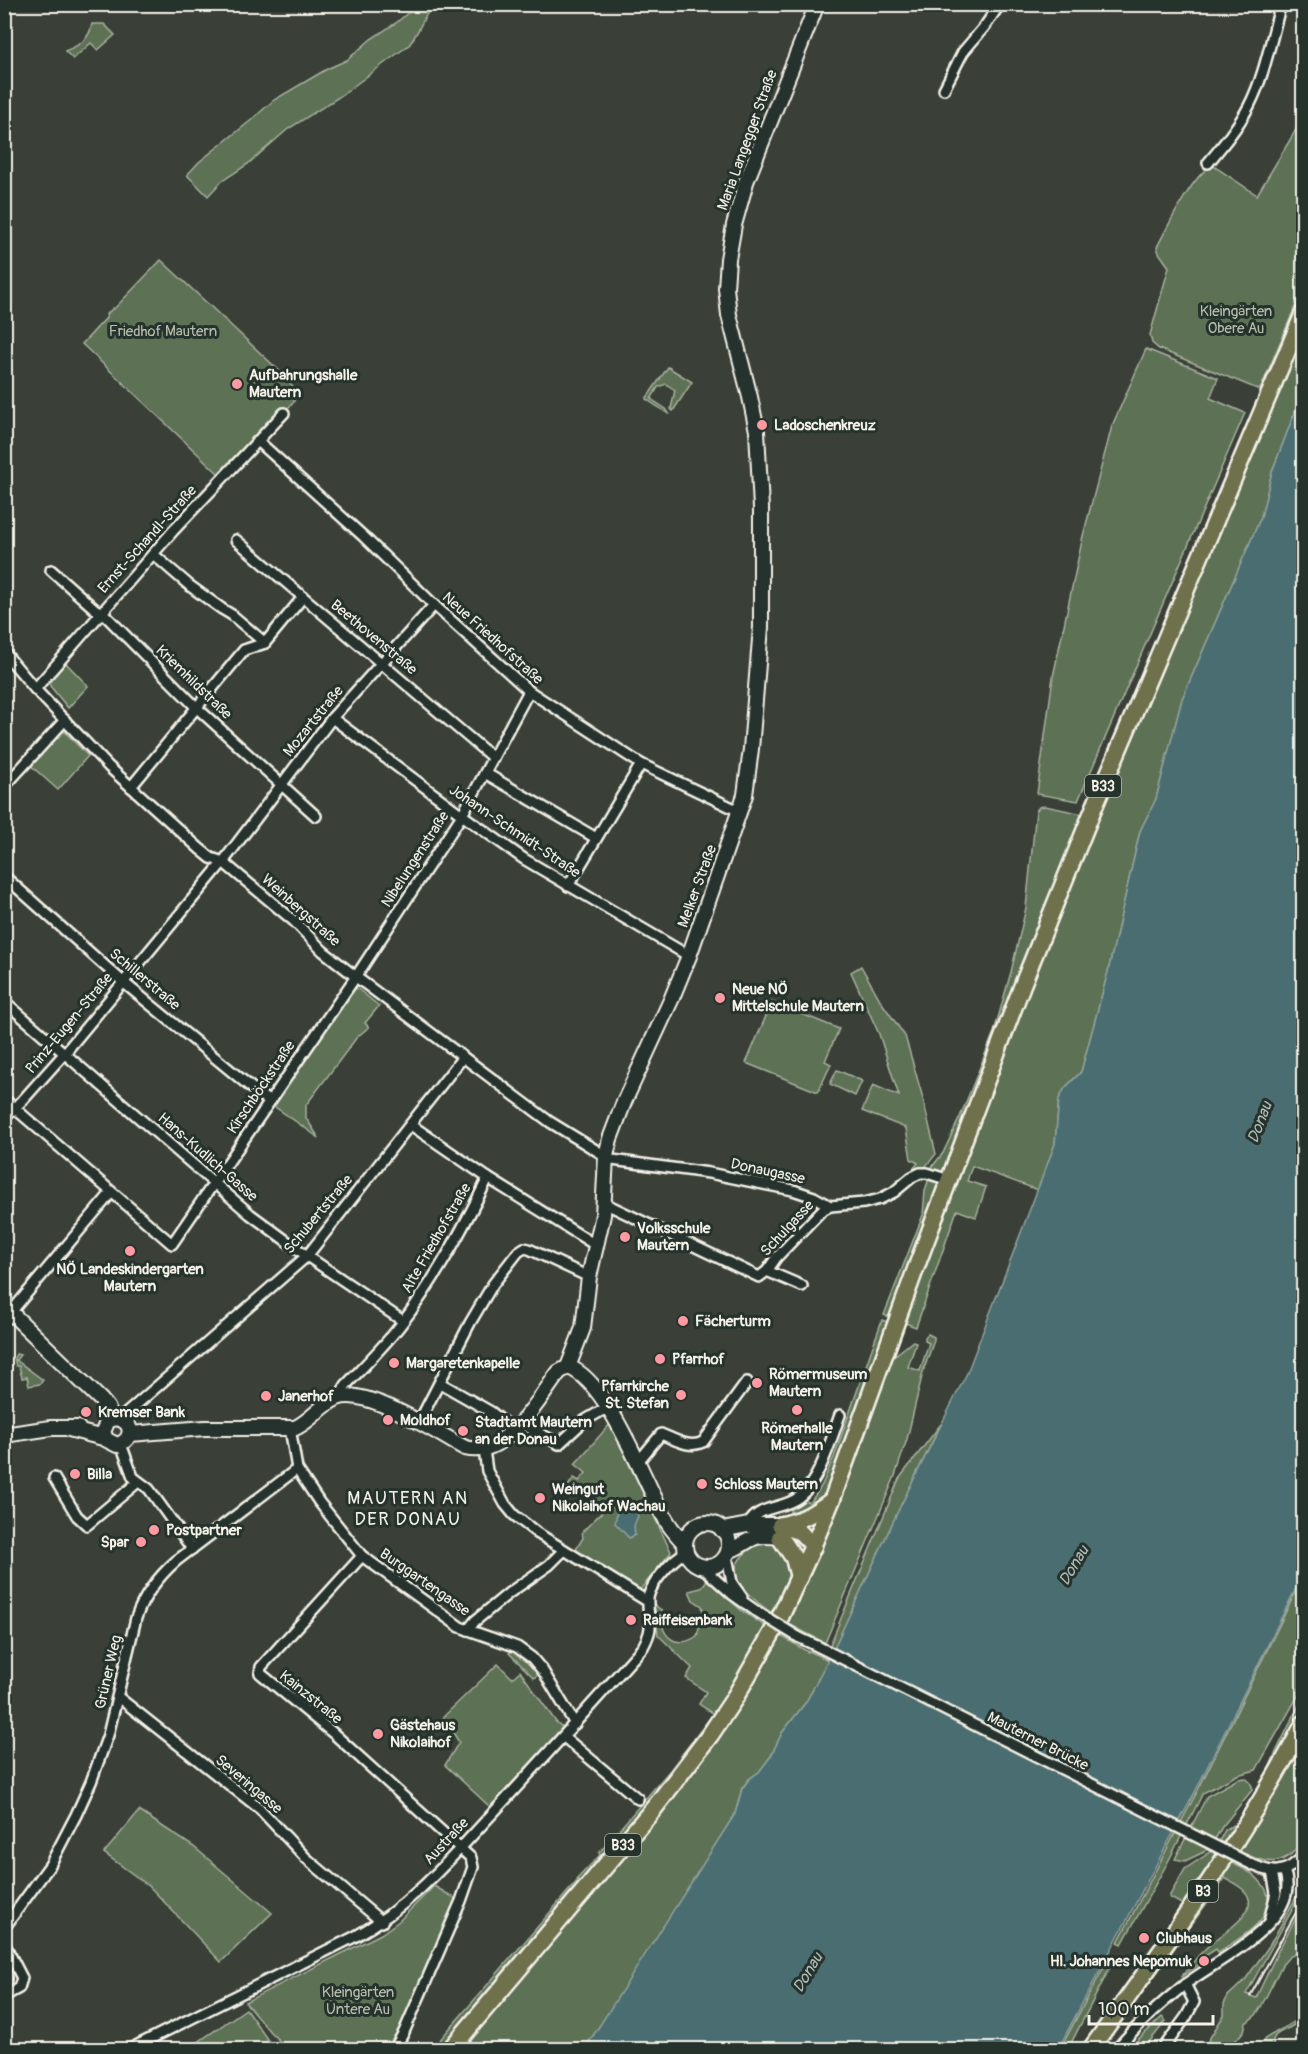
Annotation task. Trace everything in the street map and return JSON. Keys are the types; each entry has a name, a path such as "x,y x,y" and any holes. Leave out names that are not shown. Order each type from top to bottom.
{"highway":[{"path":"780,1531 794,1558 799,1577"},
{"name":"B33","path":"450,2049 682,1774 710,1736 776,1626 813,1546"}],"main road":[{"name":"B33","path":"813,1546 1018,997 1093,810 1304,312"},
{"path":"780,1531 801,1521 832,1500"},
{"path":"780,1531 813,1546"},
{"name":"B3","path":"1090,2049 1212,1877 1270,1785 1304,1723"}],"street":[{"name":"Maria Langegger Straße","path":"750,397 729,315 726,288 728,259 734,225 746,182 817,4"},
{"path":"944,89 963,52 985,27 1000,4"},
{"path":"1208,163 1230,135 1256,91 1281,4"},
{"name":"Melker Straße","path":"567,1367 583,1328 589,1277 604,1203 606,1156 620,1111 689,956 741,812 747,787 761,627 760,465 757,431 750,397"},
{"name":"Ernst-Schandl-Straße","path":"35,689 153,554 285,413"},
{"name":"Neue Friedhofstraße","path":"258,441 529,692 641,764 741,812"},
{"name":"Beethovenstraße","path":"236,540 494,758"},
{"path":"153,554 190,586 232,615 265,643"},
{"name":"Kriemhildstraße","path":"51,570 96,610 102,612 196,707 316,816"},
{"path":"131,787 244,650 265,643 303,597"},
{"name":"Mozartstraße","path":"223,862 332,718 434,605"},
{"name":"Weinbergstraße","path":"6,657 131,787 210,858 223,862 294,921 322,951 356,977 550,1122 606,1156"},
{"name":"Nibelungenstraße","path":"356,977 462,815 529,692"},
{"name":"Johann-Schmidt-Straße","path":"332,718 524,859 689,956"},
{"path":"4,787 65,720"},
{"path":"568,886 641,764"},
{"path":"485,773 596,838"},
{"name":"Prinz-Eugen-Straße","path":"4,1117 22,1101 64,1054 223,862"},
{"name":"Schillerstraße","path":"4,876 123,982 269,1102"},
{"name":"Kirschböckstraße","path":"111,1192 172,1244 356,977"},
{"name":"Hans-Kudlich-Gasse","path":"4,1001 250,1214 403,1321"},
{"name":"Schubertstraße","path":"111,1426 307,1256 463,1057"},
{"path":"4,1099 111,1192 8,1309 107,1407 113,1444 126,1439 232,1426 290,1428 304,1424 332,1401 344,1396 373,1401 419,1422 465,1448 476,1451 484,1450 497,1444 517,1427 559,1372 567,1367 572,1368 588,1381 610,1409 665,1520 702,1567 716,1566 728,1554 754,1537 780,1531"},
{"path":"411,1125 488,1178 597,1246"},
{"name":"Donaugasse","path":"606,1156 615,1161 709,1173 793,1190 814,1197 830,1206"},
{"path":"830,1206 880,1199 920,1173 949,1180"},
{"name":"Alte Friedhofstraße","path":"344,1396 343,1390 346,1384 403,1321 442,1264 488,1178"},
{"name":"Schulgasse","path":"604,1203 759,1277 767,1271 791,1241 822,1210 830,1206"},
{"path":"419,1422 487,1293 518,1252 524,1248 529,1249 589,1277"},
{"path":"767,1271 802,1286"},
{"path":"638,1463 661,1434 689,1445 696,1446 703,1442 747,1382"},
{"path":"440,1383 517,1427 559,1444 584,1421 601,1410 610,1409"},
{"path":"748,1525 754,1515 798,1498 811,1485 840,1415"},
{"path":"4,1435 42,1429 129,1425 126,1439 133,1477 149,1489 192,1549"},
{"path":"290,1428 297,1469"},
{"path":"484,1450 487,1471 505,1504 537,1533 648,1601 652,1586 685,1548 686,1537 690,1530 712,1524 722,1530 728,1539 732,1583 754,1609"},
{"name":"Grüner Weg","path":"4,1928 50,1865 76,1815 108,1736 141,1603 162,1574 297,1469"},
{"name":"Burggartengasse","path":"297,1469 362,1556 443,1616 468,1630 517,1647 543,1671 575,1724"},
{"path":"54,1478 77,1516 87,1526 138,1482"},
{"path":"652,1493 678,1522 690,1530"},
{"path":"779,1506 780,1531"},
{"path":"722,1530 748,1525 780,1531"},
{"path":"468,1630 475,1621 509,1593 549,1565 564,1550"},
{"name":"Kainzstraße","path":"362,1556 261,1667 260,1673 333,1733 461,1848"},
{"name":"Mauterner Brücke","path":"702,1567 732,1594 798,1637 1245,1861 1272,1871"},
{"name":"Austraße","path":"128,2049 382,1922 418,1892 564,1737 643,1647 651,1629 648,1601"},
{"name":"Severingasse","path":"118,1697 260,1809 306,1858 382,1922"},
{"path":"564,1737 638,1799"},
{"path":"394,2049 404,2032 445,1938 473,1867 471,1858 461,1848"},
{"path":"1260,1932 1270,1916 1276,1899 1276,1886 1272,1871 1284,1870 1297,1862 1304,1854"},
{"path":"1116,2049 1185,1984 1260,1932 1275,1917 1284,1901 1287,1886 1284,1870"},
{"path":"4,1943 22,1978 18,1988 4,1996"},
{"path":"1162,2049 1186,2017 1194,2002 1185,1984"}],"green space":[{"path":"417,5 433,5 409,45 339,97 288,129 248,164 222,181 208,196 187,175 199,162 274,100 347,60"},
{"path":"92,24 104,24 115,35 98,50 91,43 73,59 65,51 83,41 89,34"},
{"name":"Kleingärten Obere Au","path":"1303,118 1303,288 1260,390 1159,349 1152,343 1150,335 1169,267 1157,247 1189,190 1204,171 1212,165 1257,195"},
{"name":"Friedhof Mautern","path":"161,260 288,379 294,389 294,402 221,476 82,344 107,317 106,315"},
{"path":"1303,337 1303,377 1298,389 1298,404 1272,472 1261,517 1182,699 1156,799 1140,831 1108,972 1081,1072 1065,1088 1059,1099 1055,1144 1038,1190 972,1166 967,1181 986,1187 976,1217 957,1210 916,1327 905,1323 909,1305 962,1162 1099,814"},
{"path":"1146,349 1218,378 1210,398 1245,413 1078,801 1037,794 1053,677 1083,536 1112,426"},
{"path":"668,367 692,382 673,411 671,409 675,390 666,384 658,387 651,399 666,409 670,415 646,399"},
{"path":"66,663 88,686 68,708 49,682"},
{"path":"59,732 65,732 88,756 58,790 29,764"},
{"path":"1045,806 1083,814 943,1174 933,1170 932,1167 943,1153 960,1117 994,1032 1026,908 1036,811 1039,807"},
{"path":"861,966 882,1003 905,1036 922,1095 936,1154 927,1165 919,1170 914,1171 913,1169 918,1163 911,1159 906,1128 862,1111 873,1085 899,1096 879,1034 851,972"},
{"path":"353,985 379,1006 365,1023 369,1027 357,1037 306,1105 306,1118 319,1138 271,1104"},
{"path":"772,1002 839,1029 825,1061 831,1064 818,1092 746,1063"},
{"path":"837,1070 862,1081 855,1096 830,1084"},
{"path":"929,1178 938,1181 939,1185 891,1318 884,1315 923,1215 925,1191"},
{"path":"882,1320 890,1323 827,1493 822,1501 791,1516 790,1511 794,1505 805,1500 810,1503 822,1485"},
{"path":"928,1334 934,1337 934,1340 895,1476 825,1643 785,1622 821,1548 882,1379 894,1356 913,1341 916,1343 908,1367 920,1371 929,1343 925,1341"},
{"path":"16,1354 20,1355 16,1360 43,1380 40,1384 29,1386 27,1377 22,1378 14,1358"},
{"path":"610,1424 671,1552 639,1591 575,1550 583,1538 582,1532 603,1511 575,1484 571,1489 568,1486 574,1478 579,1481 586,1473 575,1464"},
{"path":"941,1424 834,1648 830,1645 899,1479"},
{"path":"766,1539 784,1547 792,1575 774,1615 742,1587 737,1578 736,1569 740,1559 749,1549"},
{"path":"1303,1577 1303,1687 1256,1770 1237,1775 1203,1793 1122,1944 1118,1942 1198,1790"},
{"path":"707,1580 742,1611 768,1628 752,1658 677,1770 443,2049 431,2050 600,1855 599,1853 670,1770 713,1714 699,1704 706,1692 686,1678 692,1668 658,1635 654,1604 662,1611 663,1627 670,1638 682,1642 689,1640 697,1636 699,1628 697,1623 704,1616 702,1606 693,1600 689,1591 701,1588"},
{"path":"778,1634 808,1652 828,1660 806,1702 782,1733 771,1756 759,1772 742,1788 735,1814 584,2049 457,2050 660,1811"},
{"path":"514,1649 540,1673 534,1678 509,1653"},
{"path":"498,1664 512,1678 520,1671 556,1722 565,1726 490,1807 445,1765 459,1742 443,1717"},
{"path":"1303,1697 1295,1729 1265,1779 1275,1754"},
{"path":"1303,1737 1303,1840 1289,1856 1282,1860 1259,1860 1241,1852 1234,1864 1256,1877 1266,1891 1268,1902 1259,1922 1218,1952 1216,1949 1205,1956 1207,1959 1181,1977 1210,1944 1246,1913 1249,1906 1248,1895 1225,1878 1130,2010 1127,2008"},
{"path":"1245,1778 1253,1789 1222,1827 1211,1846 1185,1861 1175,1859 1207,1796 1238,1779"},
{"path":"139,1811 194,1847 272,1913 221,1962 149,1886 104,1853"},
{"path":"1237,1825 1183,1905 1169,1897 1185,1869 1215,1849 1225,1830"},
{"path":"1303,1885 1303,1890 1246,1994 1256,1998 1303,1905 1303,1950 1289,1957 1282,1965 1261,2007 1256,2015 1246,2023 1244,2031 1236,2040 1240,2049 1203,2049 1224,2015 1224,2004 1228,1996 1245,1980 1269,1946"},
{"name":"Kleingärten Untere Au","path":"434,1886 458,1900 416,1996 386,2049 288,2049 270,2032 245,2002 381,1934 399,1921"},
{"path":"1111,1954 1116,1956 1068,2049 1060,2049"},
{"path":"1303,2000 1301,2016 1296,2024 1275,2036 1273,2047 1265,2046 1256,2049 1266,2038 1295,2021"},
{"path":"246,2009 274,2049 188,2049"},
{"path":"1162,2017 1166,2021 1146,2046 1149,2049 1128,2049"}],"water":[{"name":"Donau","path":"1303,377 1303,1574 1196,1790 1058,2049 584,2050 735,1814 742,1789 771,1756 782,1733 806,1702 967,1373 1055,1144 1059,1099 1065,1088 1081,1072 1108,972 1140,831 1156,799 1182,699 1261,517 1272,472 1298,404 1298,389"},
{"path":"630,1503 635,1506 638,1516 634,1526 635,1535 629,1538 615,1523 618,1506"}],"pier":[{"path":"832,1646 1182,1823 1176,1834 826,1658"}],"railway":[{"path":"1250,1996 1304,1898"}],"place":[{"name":"Aufbahrungshalle Mautern","path":"237,384"},
{"name":"Ladoschenkreuz","path":"762,425"},
{"name":"Neue NÖ Mittelschule Mautern","path":"720,998"},
{"name":"Volksschule Mautern","path":"625,1237"},
{"name":"NÖ Landeskindergarten Mautern","path":"130,1251"},
{"name":"Fächerturm","path":"683,1321"},
{"name":"Pfarrhof","path":"660,1359"},
{"name":"Margaretenkapelle","path":"394,1363"},
{"name":"Römermuseum Mautern","path":"757,1383"},
{"name":"Pfarrkirche St. Stefan","path":"681,1395"},
{"name":"Janerhof","path":"266,1396"},
{"name":"Römerhalle Mautern","path":"797,1410"},
{"name":"Kremser Bank","path":"86,1412"},
{"name":"Moldhof","path":"388,1420"},
{"name":"Stadtamt Mautern an der Donau","path":"463,1431"},
{"name":"Billa","path":"75,1474"},
{"name":"Schloss Mautern","path":"702,1484"},
{"name":"Weingut Nikolaihof Wachau","path":"540,1498"},
{"name":"Postpartner","path":"154,1530"},
{"name":"Spar","path":"141,1542"},
{"name":"Raiffeisenbank","path":"631,1620"},
{"name":"Gästehaus Nikolaihof","path":"378,1734"},
{"name":"Clubhaus","path":"1144,1938"},
{"name":"Hl. Johannes Nepomuk","path":"1204,1961"}],"district":[{"name":"MAUTERN AN DER DONAU","path":"408,1508"}]}
